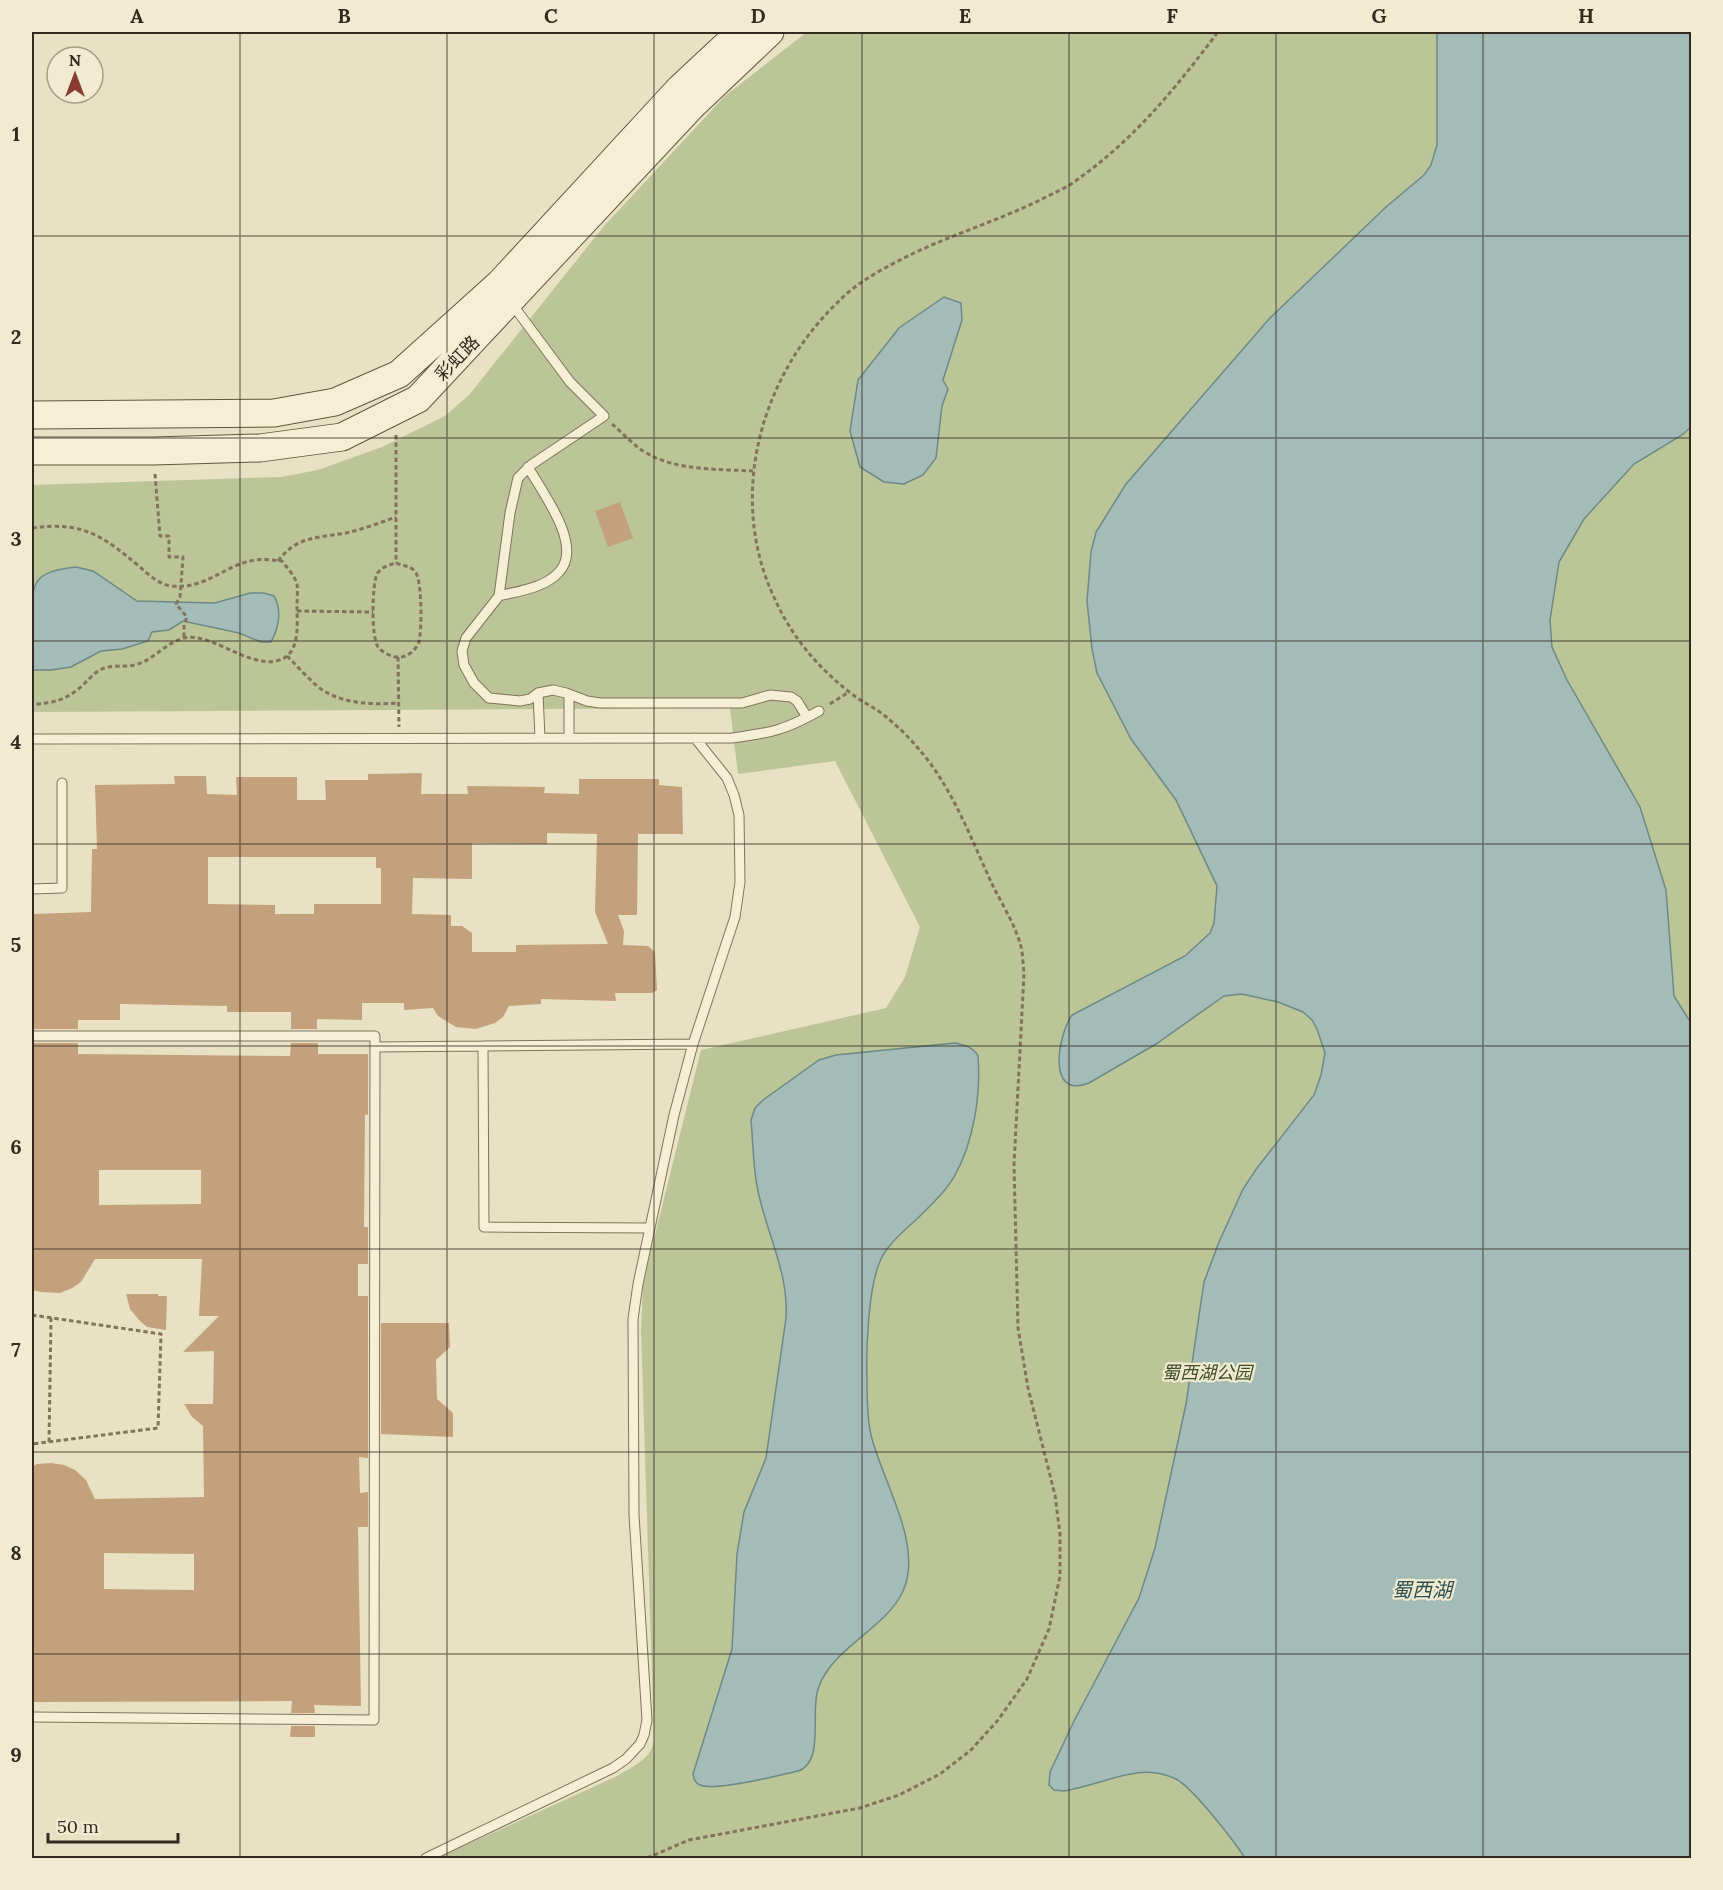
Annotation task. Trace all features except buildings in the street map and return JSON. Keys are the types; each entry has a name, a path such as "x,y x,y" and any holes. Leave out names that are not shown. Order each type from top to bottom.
{"main road":[{"name":"彩虹路","path":"32,415 274,413 335,402 399,374 500,283 680,88 740,32"},
{"name":"彩虹路","path":"32,451 260,448 342,437 418,399 691,106 770,32"}],"lane":[{"path":"510,302 570,382 604,417 528,467 518,478 503,558 499,596 466,638 462,651 464,665 474,683 489,698 520,701 530,699 538,693 553,690 600,703 742,703 770,695 783,695 797,701 807,717"},
{"path":"499,596 532,588 554,576 562,568 568,552 568,542 563,529 528,467"},
{"path":"538,693 540,738"},
{"path":"569,694 569,738"},
{"path":"32,739 732,738 769,734 796,724 819,711"},
{"path":"426,1858 613,1768 626,1759 644,1736 647,1720 634,1504 633,1330 638,1284 674,1115 693,1044 735,917 740,882 739,815 734,795 727,778 695,738"},
{"path":"32,889 62,888 62,783"},
{"path":"32,1036 375,1036 374,1720 32,1717"},
{"path":"375,1047 693,1044"},
{"path":"483,1046 484,1227 650,1228"}],"path":[{"path":"647,1858 689,1840 860,1808 899,1795 940,1774 971,1750 998,1720 1027,1679 1049,1629 1060,1576 1060,1534 1055,1495 1028,1388 1018,1328 1014,1165 1024,974 1021,944 963,821 938,776 918,748 884,715 849,692 793,635 775,603 756,548 753,471 763,423 782,375 812,330 839,300 869,277 913,254 1026,208 1072,184 1131,137 1178,85 1218,32"},
{"path":"396,410 396,564"},
{"path":"604,417 641,449 662,460 693,467 753,471"},
{"path":"153,451 160,536 169,536 169,557 183,557 180,597 176,604 187,617 184,637"},
{"path":"278,561 287,549 296,544 320,536 369,527 396,518"},
{"path":"32,528 70,527 94,533 112,543 148,575 170,586 196,585 251,560 282,561 297,582 298,636 287,656 278,661 253,659 198,638 184,637 176,640 152,658 136,665 104,668 62,700 47,704 32,704"},
{"path":"396,564 410,567 416,573 420,595 418,643 409,654 398,657 387,654 377,646 374,634 374,612 376,575 385,567 396,564"},
{"path":"297,611 374,612"},
{"path":"287,656 318,687 335,696 372,705 399,703"},
{"path":"398,657 399,739"},
{"path":"819,711 849,692"},
{"path":"32,1315 160,1334 158,1428 32,1444"},
{"path":"49,1442 51,1318"}],"green space":[{"name":"蜀西湖公园","path":"807,32 1691,32 1691,1858 438,1858 617,1776 641,1761 650,1751 654,1738 641,1329 643,1283 701,1050 886,1008 905,977 920,927 835,761 738,774 730,708 32,712 32,485 281,477 318,470 382,447 445,416 469,395 604,226 725,96"}],"water":[{"name":"蜀西湖","path":"1437,32 1691,32 1691,427 1682,435 1634,464 1584,519 1559,562 1550,620 1552,647 1567,680 1640,807 1666,890 1674,996 1691,1023 1691,1858 1245,1858 1202,1803 1183,1784 1171,1777 1156,1773 1136,1773 1064,1791 1054,1790 1049,1785 1050,1772 1074,1721 1139,1598 1155,1548 1186,1404 1204,1282 1219,1242 1243,1189 1314,1095 1325,1053 1317,1029 1312,1020 1303,1012 1278,1002 1242,994 1224,996 1156,1044 1089,1083 1075,1086 1066,1082 1061,1074 1060,1050 1067,1024 1072,1015 1185,956 1210,933 1214,923 1217,886 1176,800 1131,739 1097,673 1087,601 1091,552 1096,532 1126,484 1269,319 1386,207 1424,175 1431,165 1437,145"},
{"path":"944,297 961,303 962,320 943,380 948,389 942,406 936,458 923,475 904,484 884,482 860,467 850,431 858,380 899,328"},
{"path":"76,567 93,571 137,601 215,603 250,593 274,596 279,613 276,631 271,642 261,642 239,633 183,621 169,630 152,632 148,641 122,649 101,651 71,667 33,670 32,601 36,584 41,577 49,573"},
{"path":"955,1043 974,1050 978,1056 977,1101 967,1147 962,1162 946,1189 885,1252 873,1285 869,1318 867,1400 869,1422 876,1453 905,1534 908,1573 903,1591 885,1616 835,1661 825,1674 816,1699 814,1747 806,1766 798,1771 748,1782 708,1787 700,1785 695,1781 693,1774 732,1649 737,1554 744,1512 766,1458 786,1318 784,1284 756,1178 751,1120 755,1108 819,1060 836,1055"}]}
